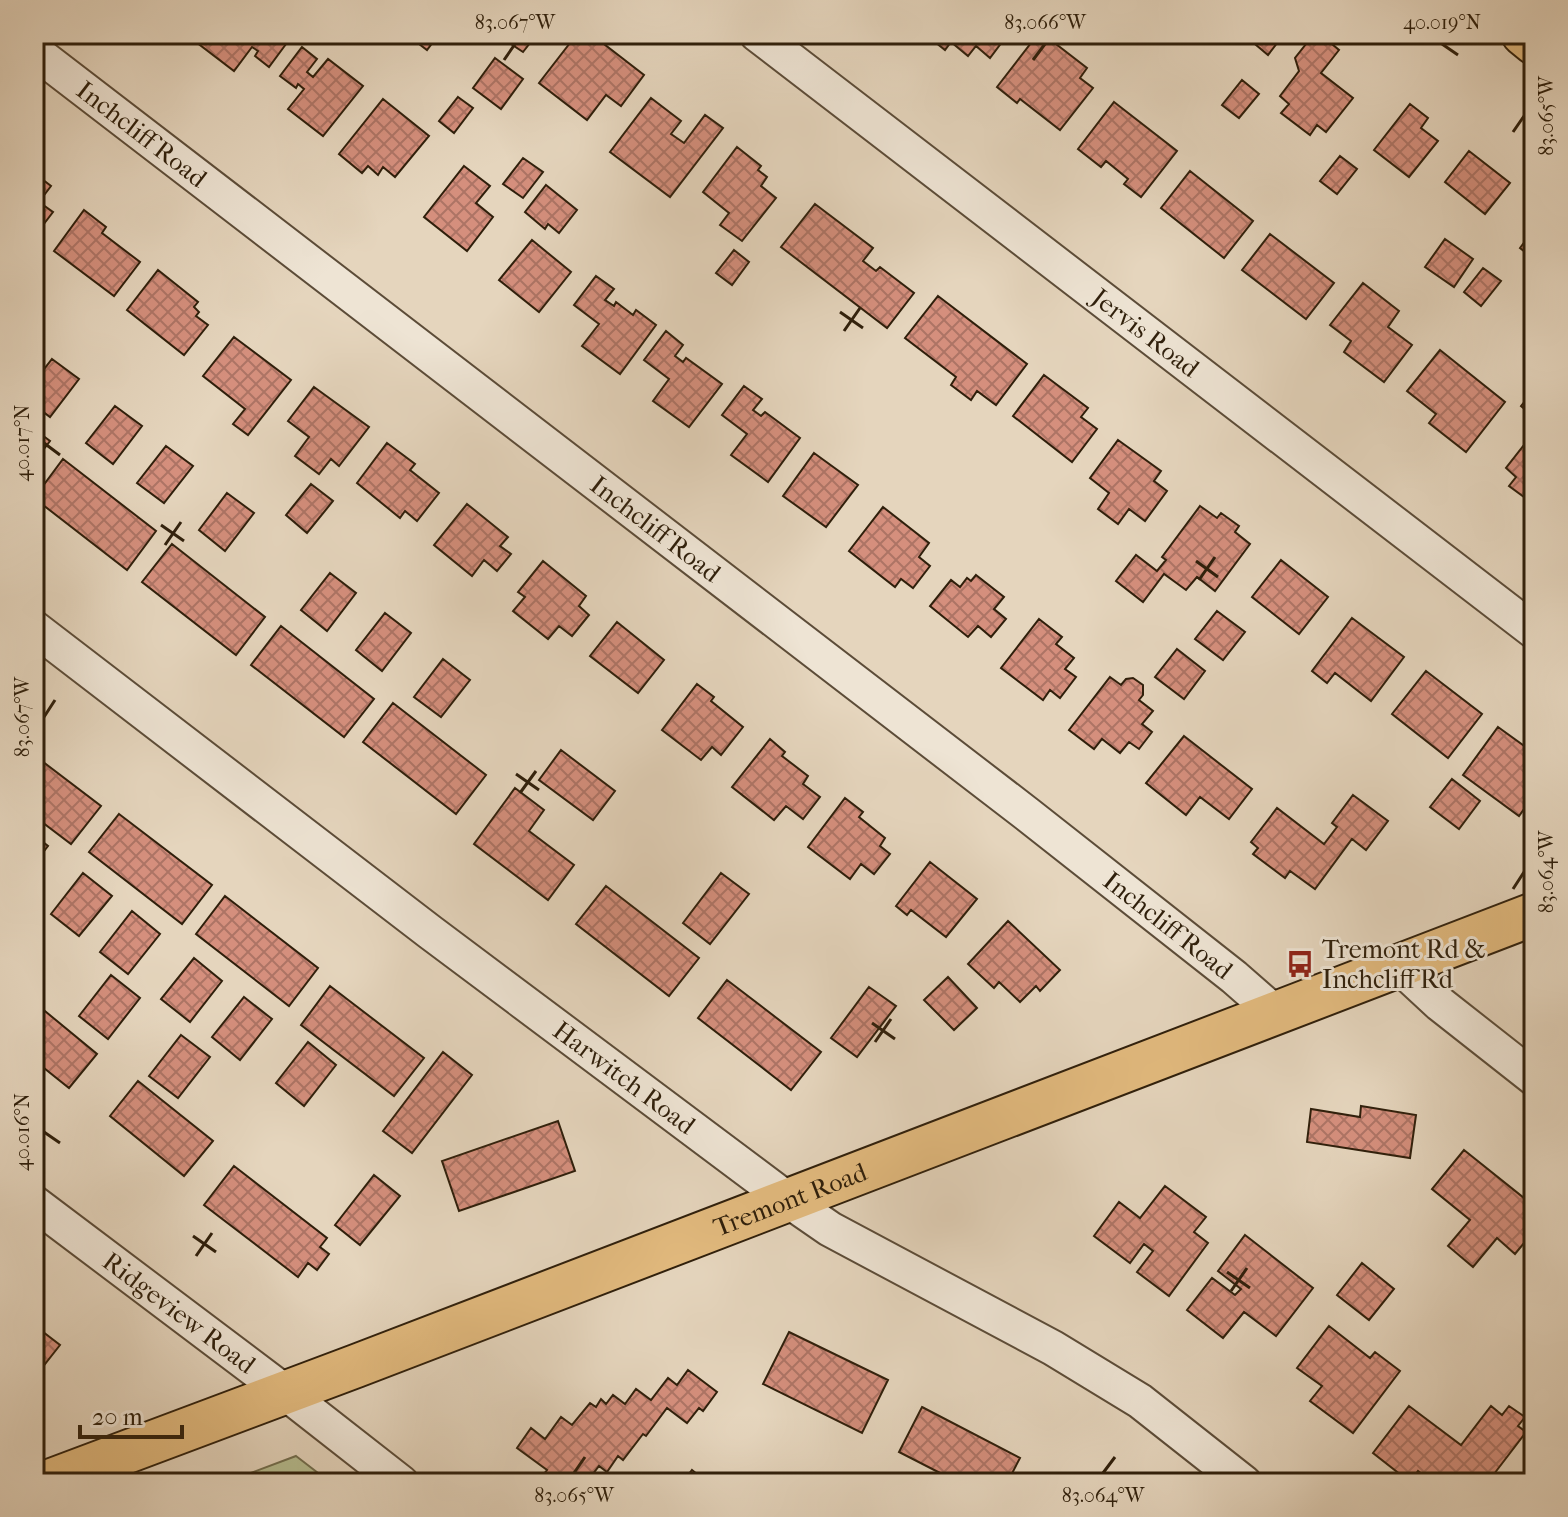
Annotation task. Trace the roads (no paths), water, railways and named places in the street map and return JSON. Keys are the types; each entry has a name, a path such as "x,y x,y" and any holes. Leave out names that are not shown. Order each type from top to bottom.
{"main road":[{"path":"1523,34 1534,43"},
{"name":"Tremont Road","path":"44,1483 1534,914"}],"street":[{"name":"Jervis Road","path":"757,34 1534,631"},
{"name":"Inchcliff Road","path":"34,51 1027,814 1274,1012"},
{"name":"Harwitch Road","path":"34,628 430,932 788,1200 830,1229 1053,1348 1140,1401 1244,1483"},
{"path":"1399,966 1440,1004 1534,1078"},
{"name":"Ridgeview Road","path":"34,1203 401,1483"}],"place":[{"name":"Tremont Rd & Inchcliff Rd","path":"1300,964"}]}
